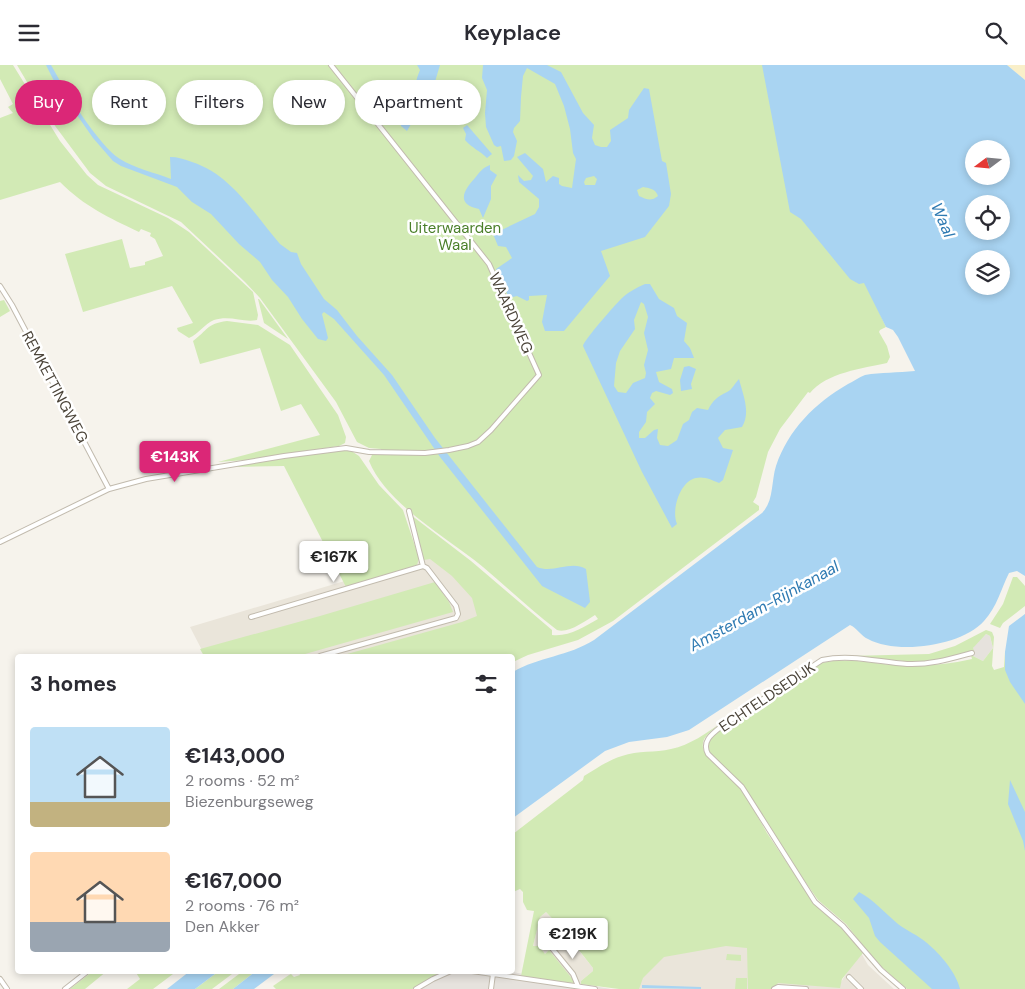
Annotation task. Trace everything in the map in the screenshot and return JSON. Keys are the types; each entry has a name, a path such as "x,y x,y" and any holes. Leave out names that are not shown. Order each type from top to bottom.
{"street":[{"name":"WAARDWEG","path":"109,489 146,479 284,456 346,448 369,452 433,452 468,447 478,442 491,431 539,375 489,264 331,65"},
{"name":"REMKETTINGWEG","path":"0,286 109,489"},
{"path":"0,542 109,489"},
{"path":"327,654 453,619 458,614 456,605 427,568 423,566 409,511"},
{"path":"251,617 423,566"},
{"name":"ECHTELDSEDIJK","path":"903,989 881,970 843,926 815,902 746,792 708,754 705,750 706,745 710,736 722,726 822,660 842,657 899,663 924,663 939,662 972,653"},
{"path":"546,941 573,974 578,986"},
{"path":"65,989 84,974"},
{"path":"416,989 444,974"},
{"path":"491,989 493,974 595,989"},
{"path":"849,977 861,989"},
{"path":"0,979 7,989"},
{"path":"775,988 806,989"}],"shaded area":[{"path":"432,555 485,598 483,622 373,654 204,654 190,627"},
{"path":"986,634 990,636 993,648 983,661 973,656 972,652 976,643"},
{"path":"546,912 593,968 593,971 581,981 581,984 573,983 549,950 545,954 533,946 540,917"},
{"path":"725,944 747,946 750,979 838,987 860,951 868,965 894,989 638,989 641,978 664,956"},
{"path":"515,972 611,989 396,989 427,974 515,974"}],"green space":[{"path":"0,65 13,65 22,80 15,80 15,125 50,125 60,141 87,175 98,185 168,218 189,232 253,292 258,315 257,320 247,321 226,318 214,320 189,338 178,331 177,328 193,323 172,286 83,312 65,254 122,239 130,268 145,265 145,262 163,256 155,239 150,236 151,233 141,229 139,232 97,211 69,191 60,182 0,200 0,118 13,113 8,107 13,104 0,79"},
{"name":"Uiterwaarden Waal","path":"17,65 767,65 886,327 879,332 887,346 890,357 887,363 856,369 835,376 817,386 810,393 808,392 780,429 768,452 753,502 759,506 759,510 613,621 578,640 528,655 515,661 515,654 347,654 462,622 477,616 472,598 452,576 430,559 424,560 411,515 471,561 552,630 552,635 570,633 598,619 595,615 571,629 557,630 483,567 403,506 377,477 369,461 372,455 382,453 381,449 369,448 357,442 336,402 260,298 245,282 181,222 106,186 90,173 54,125 82,125 82,80 26,80"},
{"path":"259,299 288,339 264,323"},
{"path":"4,300 10,311 0,317 0,301"},
{"path":"227,321 258,325 290,345 338,415 346,437 345,443 339,446 246,460 218,462 320,435 301,404 281,411 260,348 200,364 193,341 211,326"},
{"path":"350,450 359,456 379,485 403,510 419,558 417,565 346,587 284,466 234,467 297,455"},
{"path":"1013,577 1017,577 1025,586 1025,606 1003,623 1000,628 990,624 1003,604"},
{"path":"435,582 449,602 453,612 305,654 203,654 200,649"},
{"path":"1025,614 1025,989 907,989 876,962 846,924 818,900 772,834 746,790 709,753 708,744 713,735 821,663 848,660 904,666 933,665 972,659 972,654 983,661 993,648 990,636 986,634 973,648 974,651 939,660 915,662 848,656 929,654 955,646 986,630 992,632 994,637 992,666 994,670 1004,667 1005,652"},
{"path":"722,722 704,740 703,749 706,755 742,789 767,833 814,903 848,934 863,953 842,979 840,988 778,983 773,989 748,989 747,948 726,946 664,957 643,978 639,989 619,989 581,984 581,981 593,971 593,968 546,912 540,917 533,946 539,946 545,954 549,950 574,981 573,983 521,976 534,911 527,910 523,902 523,892 520,889 515,891 515,832 583,780 584,776 607,762 628,754 665,750 685,745"},
{"path":"727,954 741,955 741,961 726,960"},
{"path":"89,974 103,974 85,989 70,989"},
{"path":"137,974 173,974 153,989 127,989 140,979"},
{"path":"215,974 232,974 212,989 195,989"},
{"path":"239,974 252,974 233,989 219,989"},
{"path":"291,974 294,977 300,975 437,974 412,989 276,989 273,986"},
{"path":"736,978 747,978 747,989 735,989"}],"sand":[{"path":"1007,65 1025,65 1025,80"}],"water":[{"path":"46,65 51,65 60,80 54,80"},
{"path":"417,65 440,65 436,80 417,80 420,70"},
{"path":"483,65 547,65 561,72 583,113 594,125 592,138 595,145 601,147 607,147 611,141 610,130 628,118 629,110 644,88 649,89 662,161 666,163 671,194 669,206 645,237 601,251 610,276 564,331 545,331 542,322 547,295 529,296 527,301 517,296 509,298 496,269 512,258 506,247 498,246 493,234 535,214 539,207 539,199 519,182 518,175 524,181 531,180 533,176 517,157 525,153 543,169 546,182 553,176 559,178 559,184 562,186 572,188 576,159 573,153 570,129 564,106 555,84 527,68 523,76 520,121 513,132 517,141 514,156 511,160 504,161 501,146 497,147 494,145 486,127 487,90 482,78","holes":["594,176 597,179 595,185 585,185 586,178","643,187 654,190 658,196 651,199 639,196 637,190"]},
{"path":"762,65 1007,65 1025,80 1025,576 1017,571 1009,573 996,604 984,621 974,630 961,637 945,642 912,647 880,644 866,638 850,625 689,730 667,737 629,742 605,751 515,817 515,671 533,663 574,650 594,640 762,513 769,503 774,472 781,453 795,429 825,400 865,375 915,371 898,337 893,330 886,327 864,283 859,284 850,279 801,219 790,212"},
{"path":"82,115 111,152 138,168 171,179 170,157 181,158 206,168 230,185 280,244 291,252 297,253 301,264 324,299 337,310 357,336 392,375 435,438 537,567 549,569 574,566 586,569 590,602 585,608 542,586 440,457 384,375 334,319 324,312 322,314 328,338 326,341 318,339 260,262 239,244 211,214 192,202 177,187 121,166 113,161 82,122"},
{"path":"401,125 410,125 407,131"},
{"path":"467,125 492,154 487,158 470,145 465,140 466,134 463,128"},
{"path":"490,165 490,170 497,175 491,186 491,199 483,218 479,209 467,204 464,197 467,188 481,170"},
{"path":"645,284 650,284 659,299 674,308 677,316 687,323 684,341 690,348 694,358 674,358 671,369 656,372 659,382 672,389 673,393 670,395 656,391 652,393 650,398 655,404 647,412 646,422 639,432 639,438 645,438 658,429 657,438 660,445 668,446 677,440 683,424 689,420 692,412 697,408 708,410 716,399 730,390 739,379 746,409 745,421 742,427 725,430 718,438 723,448 733,450 723,480 719,483 708,479 696,478 685,484 676,504 675,518 677,524 672,528 642,472 583,346 594,330 621,299 629,292","holes":["641,302 644,304 648,317 644,333 648,350 644,365 645,378 633,383 626,393 618,392 614,386 616,363 620,351 635,329 634,320"]},
{"path":"689,366 696,369 691,384 692,389 681,391 680,380 684,367"},
{"path":"1025,614 1025,704 1010,682 1005,670 1005,652 1009,626"},
{"path":"1010,780 1025,812 1025,851 1023,841 1008,804"},
{"path":"859,892 875,903 898,924 932,947 951,970 960,989 932,989 880,942 875,936 869,918 853,899"},
{"path":"186,974 215,974 195,989 167,989"},
{"path":"252,974 274,974 254,989 233,989"},
{"path":"642,985 701,987 701,989 642,988"}],"water label":[{"name":"Waal","path":"943,220"},
{"name":"Amsterdam-Rijnkanaal","path":"764,606"}]}
